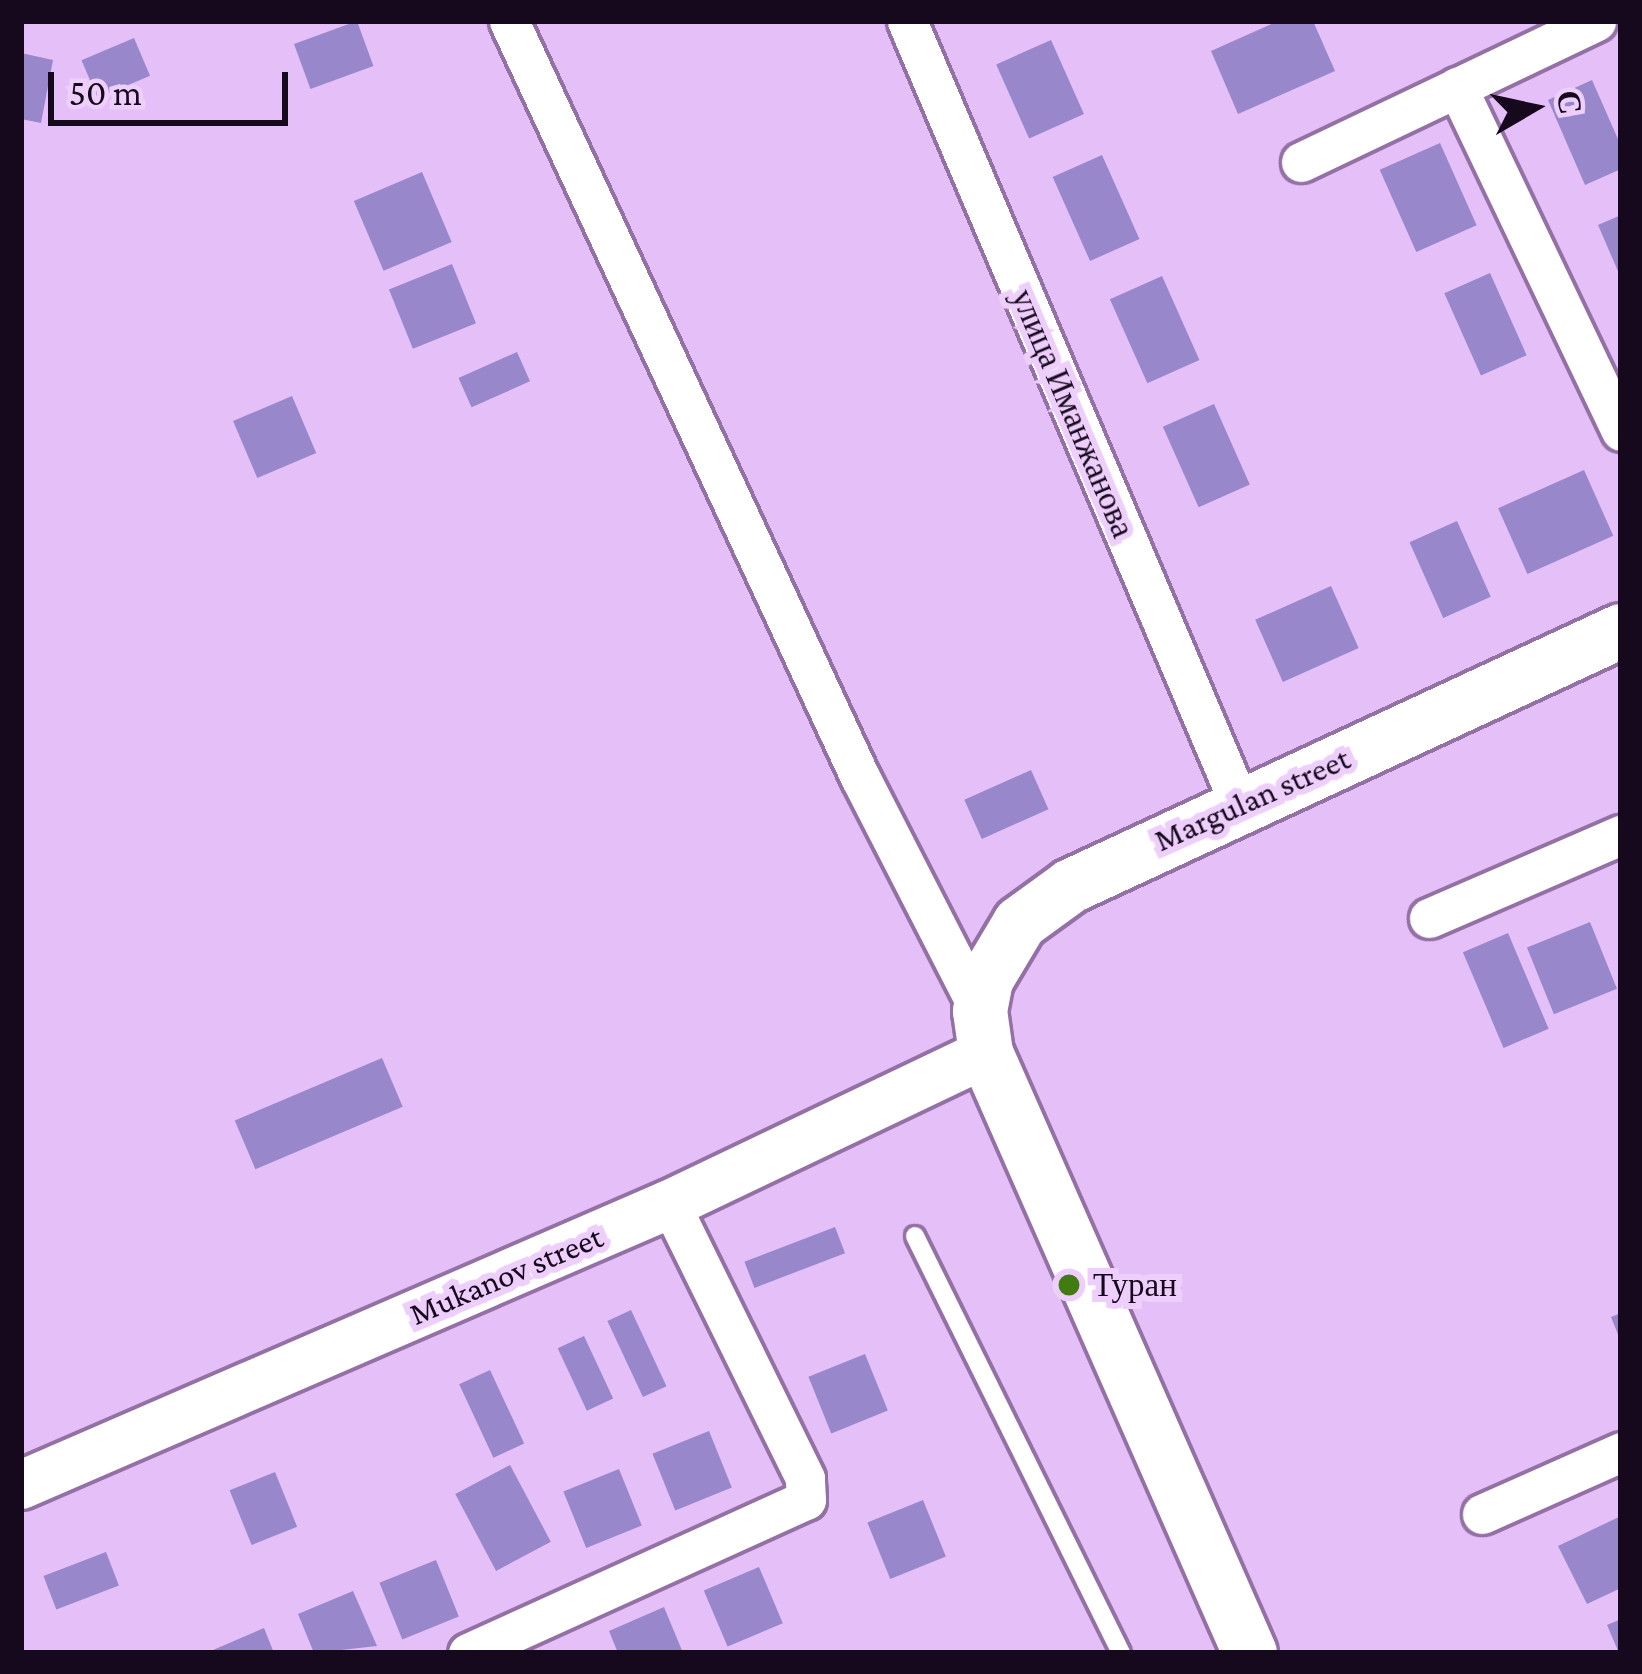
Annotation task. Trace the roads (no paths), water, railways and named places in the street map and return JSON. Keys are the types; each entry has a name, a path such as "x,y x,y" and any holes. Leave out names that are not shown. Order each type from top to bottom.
{"main road":[{"name":"Margulan street","path":"983,1032 995,958 1020,923 1071,886 1621,631"},
{"path":"983,1032 1250,1653"}],"street":[{"path":"509,21 983,1032"},
{"name":"улица Иманжанова","path":"907,21 1240,806"},
{"path":"1301,162 1596,21"},
{"path":"1457,87 1621,431"},
{"path":"1430,918 1621,835"},
{"name":"Mukanov street","path":"21,1485 670,1204 983,1032"},
{"path":"468,1653 806,1500 805,1478 670,1204"},
{"path":"1482,1514 1621,1452"}],"lane":[{"path":"915,1236 1121,1653"}],"place":[{"name":"Туран","path":"1069,1285"}]}
